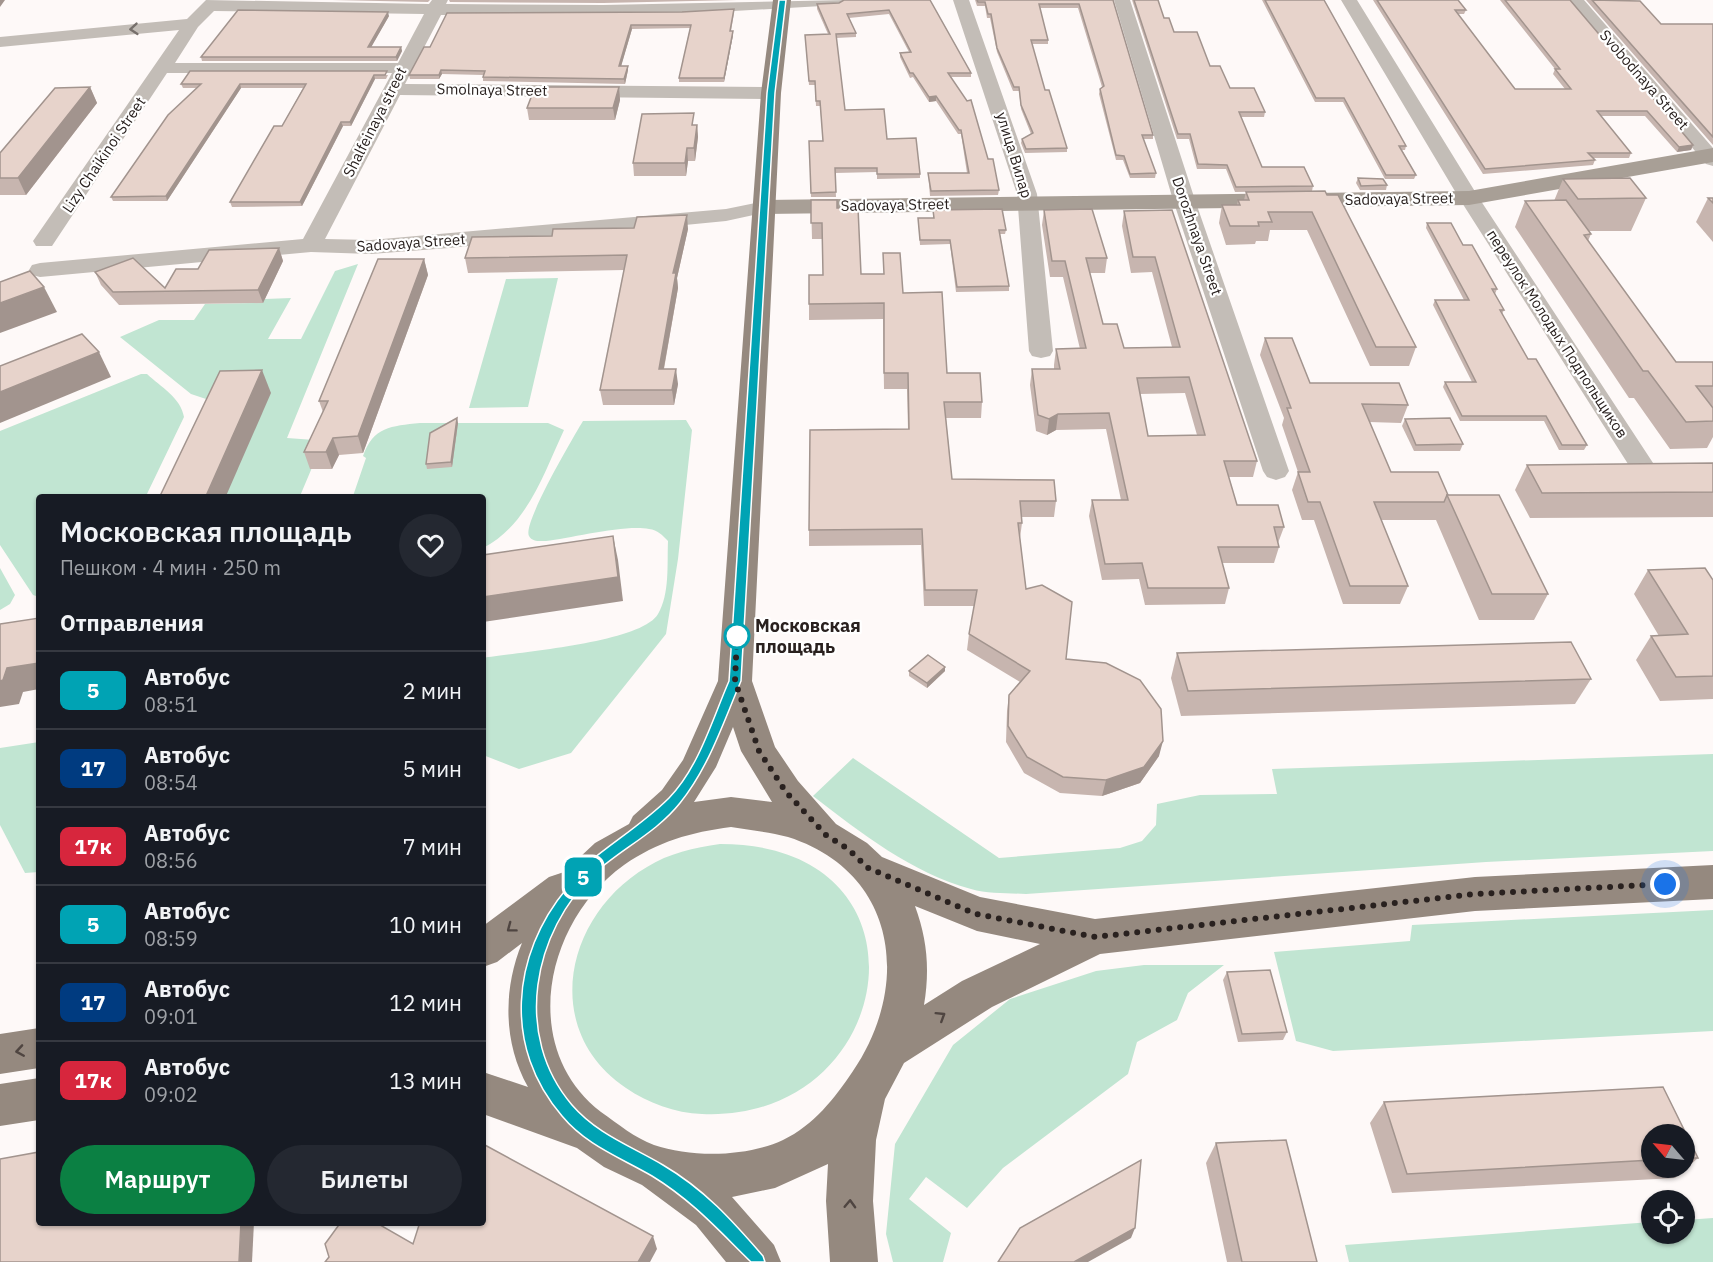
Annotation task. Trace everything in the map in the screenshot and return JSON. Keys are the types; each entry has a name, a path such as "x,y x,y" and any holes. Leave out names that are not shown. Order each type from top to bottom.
{"main road":[{"path":"486,947 633,838 675,801 698,767 735,681 771,93 782,3"},
{"name":"Sadovaya Street","path":"765,207 1184,200 1407,201 1469,198 1712,157"},
{"path":"735,681 759,751 786,792 826,835"},
{"path":"633,838 681,819 731,812 780,818 826,835 848,849 868,868 892,903 905,943 907,987 881,1066 854,1128 850,1221 854,1262"},
{"path":"582,1128 545,1080 532,1047 527,1003 533,965 544,934 570,893 591,868"},
{"path":"868,868 976,914 1095,937 1475,894 1713,882"},
{"path":"658,1171 738,1176 776,1165 811,1149 844,1122 881,1066 977,994 1095,937"},
{"path":"0,1054 36,1048"},
{"path":"486,1094 582,1128 622,1153 658,1171 712,1209 757,1262"},
{"path":"0,1105 36,1099"}],"street":[{"path":"213,3 595,6 839,0"},
{"name":"улица Вилар","path":"961,0 1005,125 1029,203 1041,351"},
{"name":"Dorozhnaya Street","path":"1122,0 1184,200 1276,471"},
{"name":"переулок Молодых Подпольщиков","path":"1349,0 1469,198 1644,469"},
{"name":"Svobodnaya Street","path":"1575,0 1712,157"},
{"name":"Lizy Chaikinoi Street","path":"44,241 94,171 192,24 213,3"},
{"name":"Shalfeinaya street","path":"311,245 438,4"},
{"path":"0,42 192,24"},
{"path":"162,68 403,68"},
{"name":"Smolnaya Street","path":"394,89 771,93"},
{"name":"Sadovaya Street","path":"40,270 311,245 371,247 449,241 726,215 765,207"}],"green space":[{"path":"358,264 287,438 342,442 319,451 301,494 165,494 209,400 191,394 120,337 159,320 194,320 205,304 262,303 265,299 291,298 268,339 301,339 335,271"},
{"path":"558,278 528,407 469,408 506,279"},
{"path":"141,374 147,374 170,393 179,404 184,417 147,494 36,494 36,596 33,595 0,545 0,431"},
{"path":"686,420 692,430 678,559 666,634 571,753 519,769 486,756 486,658 577,645 628,632 647,624 658,614 664,597 668,541 655,530 627,528 546,541 534,540 529,536 533,515 583,421"},
{"path":"548,423 564,430 523,512 498,538 486,546 486,494 354,494 366,458 363,456 367,446 384,430 400,425"},
{"path":"0,568 15,595 10,604 0,610"},
{"path":"36,742 36,872 25,873 0,825 0,748"},
{"path":"1713,754 1713,851 1486,862 1026,894 978,891 928,873 888,850 813,796 853,758 999,858 1120,848 1142,841 1156,825 1157,804 1200,795 1277,794 1272,769"},
{"path":"720,844 791,856 839,887 864,932 868,982 853,1033 819,1076 768,1105 702,1114 672,1109 643,1098 626,1088 599,1064 581,1036 573,1005 574,974 582,943 597,914 619,888 647,867 664,858 691,849"},
{"path":"1713,910 1713,1031 1333,1051 1296,1041 1274,952 1410,941 1412,925"},
{"path":"1144,965 1224,965 1188,993 1177,1020 1137,1042 1128,1074 1003,1168 967,1208 926,1177 909,1199 951,1233 943,1262 893,1262 886,1234 895,1144 953,1045 1010,999 1096,971"},
{"path":"1713,1218 1713,1262 1349,1262 1345,1245 1641,1223 1641,1244 1695,1244 1695,1219"}],"building":[{"path":"844,0 930,0 971,73 948,73 967,101 971,100 988,159 993,159 999,190 931,191 928,173 969,173 961,130 936,96 929,97 913,73 910,73 900,53 911,52 889,10 847,14 856,33 836,34 845,110 884,109 887,139 916,138 920,174 877,174 877,168 835,168 836,192 811,193 809,141 823,141 820,101 816,101 815,81 809,81 805,35 830,34 817,4 839,3"},
{"path":"977,0 1113,0 1153,135 1142,135 1156,173 1130,174 1124,156 1116,155 1100,89 1104,86 1079,4 1039,4 1048,40 1031,40 1045,90 1049,90 1067,148 1026,149 1022,139 1033,133 1021,105 1019,87 1014,87 997,48 991,14 988,14 985,2"},
{"path":"1134,0 1158,0 1164,18 1169,18 1174,32 1197,32 1210,66 1220,66 1230,88 1254,88 1265,112 1239,112 1262,167 1304,167 1313,186 1236,187 1227,165 1198,164 1190,134 1178,134"},
{"path":"1265,0 1324,0 1406,146 1399,146 1416,175 1386,175 1344,98 1316,98"},
{"path":"1377,0 1458,0 1466,10 1455,10 1515,89 1571,89 1555,69 1560,69 1505,0 1570,0 1693,145 1679,147 1647,111 1597,111 1631,153 1588,153 1595,160 1485,169"},
{"path":"1592,0 1640,1 1661,24 1713,24 1713,137"},
{"path":"734,9 730,31 733,31 724,78 679,78 691,25 631,25 619,66 628,66 624,79 483,77 485,71 441,70 439,75 409,75 424,47 430,47 447,13 682,12"},
{"path":"238,10 388,12 368,47 401,47 396,57 201,57"},
{"path":"190,71 387,71 385,75 374,75 350,122 341,122 300,202 230,202 274,126 282,126 306,84 240,84 166,196 111,197 168,115 201,84 181,84"},
{"path":"90,87 18,178 0,178 0,153 55,88"},
{"path":"535,87 619,87 613,108 527,108"},
{"path":"694,113 692,125 697,125 694,148 687,148 685,163 633,163 642,114"},
{"path":"1358,178 1383,179 1387,185 1361,186"},
{"path":"1630,178 1646,198 1578,199 1563,179"},
{"path":"1325,191 1327,195 1338,195 1416,347 1376,347 1312,212 1268,212 1272,222 1258,222 1259,226 1230,226 1222,205 1240,205 1238,200 1249,200 1246,192"},
{"path":"811,200 837,200 837,208 858,208 861,274 884,274 883,253 900,253 903,293 942,292 947,373 980,373 982,402 944,402 952,479 1054,480 1056,501 1020,501 1022,523 1018,523 1026,589 1042,585 1072,602 1066,659 1106,663 1140,680 1161,709 1163,741 1144,767 1106,780 1063,777 1027,757 1008,726 1009,695 1030,671 969,634 977,590 925,590 922,529 809,530 810,430 909,429 908,373 884,373 884,303 809,304 809,275 823,275 822,223 811,223"},
{"path":"1566,200 1591,234 1584,235 1676,362 1713,362 1713,386 1696,386 1713,408 1713,421 1686,422 1648,371 1643,371 1525,201"},
{"path":"1002,209 1006,230 999,230 1009,286 957,287 950,240 920,240 918,218 934,218 933,210"},
{"path":"1092,209 1107,258 1086,258 1103,324 1117,324 1124,348 1180,347 1155,257 1133,257 1124,211 1172,210 1257,461 1224,461 1237,505 1278,505 1284,527 1274,527 1279,547 1218,547 1229,588 1148,588 1142,563 1105,564 1092,500 1128,500 1109,413 1058,414 1049,419 1038,415 1032,369 1060,369 1056,349 1086,348 1065,261 1052,261 1044,210","holes":["1189,377 1205,435 1148,436 1137,378"]},
{"path":"687,215 673,273 676,273 659,369 676,369 672,390 600,390 627,255 465,258 472,237 552,236 553,229 634,228 637,217"},
{"path":"1427,223 1451,223 1463,245 1472,245 1497,289 1492,289 1504,310 1500,310 1528,359 1536,359 1587,445 1562,445 1546,416 1462,416 1445,382 1476,382 1435,300 1469,300"},
{"path":"279,248 258,290 113,292 95,272 133,258 165,288 176,269 198,269 209,250"},
{"path":"378,259 424,259 358,436 333,438 326,452 304,452 328,401 319,401"},
{"path":"30,271 44,287 0,303 0,282"},
{"path":"82,334 99,352 0,392 0,366"},
{"path":"1265,338 1292,338 1310,383 1399,383 1408,405 1362,404 1391,472 1438,472 1448,495 1444,502 1374,502 1408,586 1350,586 1320,502 1308,502 1298,472 1310,472 1287,408 1291,408"},
{"path":"262,370 207,494 161,494 220,371"},
{"path":"457,418 451,462 426,464 430,433"},
{"path":"1450,418 1463,444 1416,445 1405,419"},
{"path":"1713,463 1713,492 1542,493 1527,465"},
{"path":"1447,495 1499,495 1548,594 1492,594"},
{"path":"613,536 618,577 486,597 486,555"},
{"path":"1705,568 1713,580 1713,676 1676,677 1651,636 1688,634 1648,570"},
{"path":"36,618 36,663 7,668 3,680 0,681 0,624"},
{"path":"1571,642 1591,679 1188,691 1177,653"},
{"path":"928,655 945,667 927,683 909,671"},
{"path":"1270,970 1287,1032 1242,1034 1227,972"},
{"path":"1663,1087 1681,1124 1641,1124 1641,1161 1407,1174 1384,1102"},
{"path":"1286,1140 1317,1262 1242,1262 1216,1143"},
{"path":"486,1146 653,1236 638,1262 325,1262 329,1257 325,1244 338,1226 382,1226 413,1244 419,1226 486,1226"},
{"path":"36,1153 36,1226 241,1226 239,1262 0,1262 0,1159"},
{"path":"1141,1160 1135,1228 1074,1262 998,1262 1020,1228"}],"bus line":[{"name":"5","path":"757,1262 712,1209 658,1171 622,1153 582,1128 545,1080 537,1062 532,1047 527,1003 529,982 537,949 560,906 591,868 633,838 675,801 698,767 735,681 771,93 782,0"}],"place":[{"name":"Московская площадь","path":"737,636"}],"route":[{"path":"737,636 735,681 759,751 786,792 826,835 848,849 868,868 950,905 976,914 1095,937 1475,894 1665,884"}]}
